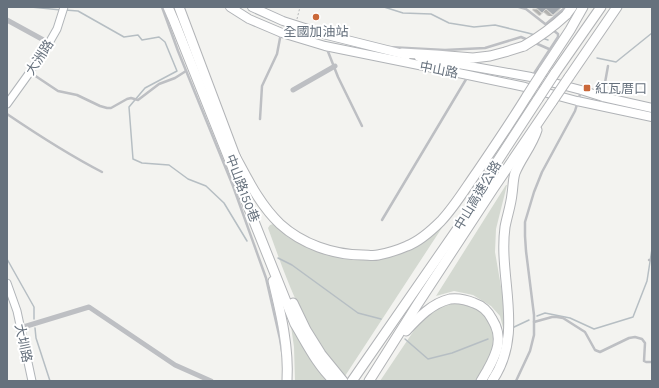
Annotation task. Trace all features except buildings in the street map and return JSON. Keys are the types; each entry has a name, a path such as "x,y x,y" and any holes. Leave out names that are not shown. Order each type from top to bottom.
{"highway":[{"path":"168,7 178,15 292,302 306,330 321,354 343,381"},
{"path":"402,53 473,58 505,52 524,46 540,37 555,26 566,11 572,7"},
{"path":"235,156 256,194 268,212 295,235 307,242 334,252 360,255 377,255 409,246 425,234 454,207 526,92 543,71 583,7"},
{"name":"中山高速公路","path":"352,381 474,205 495,165 555,73 601,7"},
{"name":"中山高速公路","path":"369,381 488,196 617,7"},
{"path":"178,15 269,258 296,324 311,352 334,381"},
{"path":"492,381 505,355 508,337 509,302 506,284 504,244 508,211 515,174 534,139 541,119"},
{"path":"269,258 269,265 281,313 284,333 287,356 286,381"},
{"path":"369,381 417,318 431,308 451,299 459,299 479,305 488,312 498,330 497,350 481,381"}],"main road":[{"name":"中山路","path":"230,7 249,19 282,33 325,46 468,74 526,92 578,101 602,102 652,108"},
{"name":"中山路","path":"252,7 295,25 370,46 439,61 531,77 581,90 602,102 652,117"}],"street":[{"name":"大洲路","path":"7,104 49,43 57,29 63,10"},
{"path":"7,20 49,43"},
{"path":"293,90 334,66"},
{"name":"大圳路","path":"7,283 9,293 17,312 32,381"},
{"path":"20,328 89,307 175,365 211,381"}],"lane":[{"name":"中山路150巷","path":"162,7 178,15 186,71 232,186 266,278 280,339 286,381"},
{"path":"519,7 526,9 558,34 558,37 531,77 526,92"},
{"path":"546,24 566,11"},
{"path":"260,119 262,86 277,54 282,33"},
{"path":"327,35 325,46 338,77 362,126"},
{"path":"370,46 445,50 485,48 521,37 549,49"},
{"path":"602,102 608,66"},
{"path":"30,72 58,91 77,95 100,106 111,108 127,99 131,98 138,100 159,84 175,78 186,71"},
{"path":"382,220 468,74"},
{"path":"516,381 530,352 534,335 534,322 526,251 526,222 534,192 542,172 575,111 581,90"},
{"path":"7,114 50,143 102,172"},
{"path":"534,322 557,317 563,318 585,332 597,352 600,352 628,338 642,339 645,344 644,360 646,362 652,362"}],"path":[{"path":"295,25 300,7"}],"shaded area":[{"path":"506,185 496,229 495,252 504,304 506,339 500,316 491,306 473,295 454,291 436,296"},
{"path":"447,220 345,376 331,360 308,325 290,287 268,228 273,224 288,237 306,247 324,253 381,258"},
{"path":"445,304 464,304 475,308 485,316 492,327 495,339 494,350 477,381 380,381 419,323 434,308"},
{"path":"290,319 329,381 295,381 294,347"}],"waterway":[{"path":"31,7 61,10"},
{"path":"384,7 403,13 431,14 449,23 474,27 495,25 535,35"},
{"path":"65,10 78,11 124,37 138,35 142,40 159,37 165,42 177,71 145,88 129,107 133,159 142,163 169,165 188,179 206,186 224,203 247,241"},
{"path":"597,58 616,62 652,33"},
{"path":"542,38 548,40"},
{"path":"537,316 545,313 570,318 594,329 633,317 647,281 652,249"},
{"path":"278,258 292,265 358,313 381,319"},
{"path":"7,259 34,307 34,319"},
{"path":"512,328 529,320"},
{"path":"35,328 36,338 50,381"},
{"path":"405,339 428,359 452,353 488,339"}],"place":[{"name":"全國加油站","path":"316,17"},
{"name":"紅瓦厝口","path":"587,88"}]}
